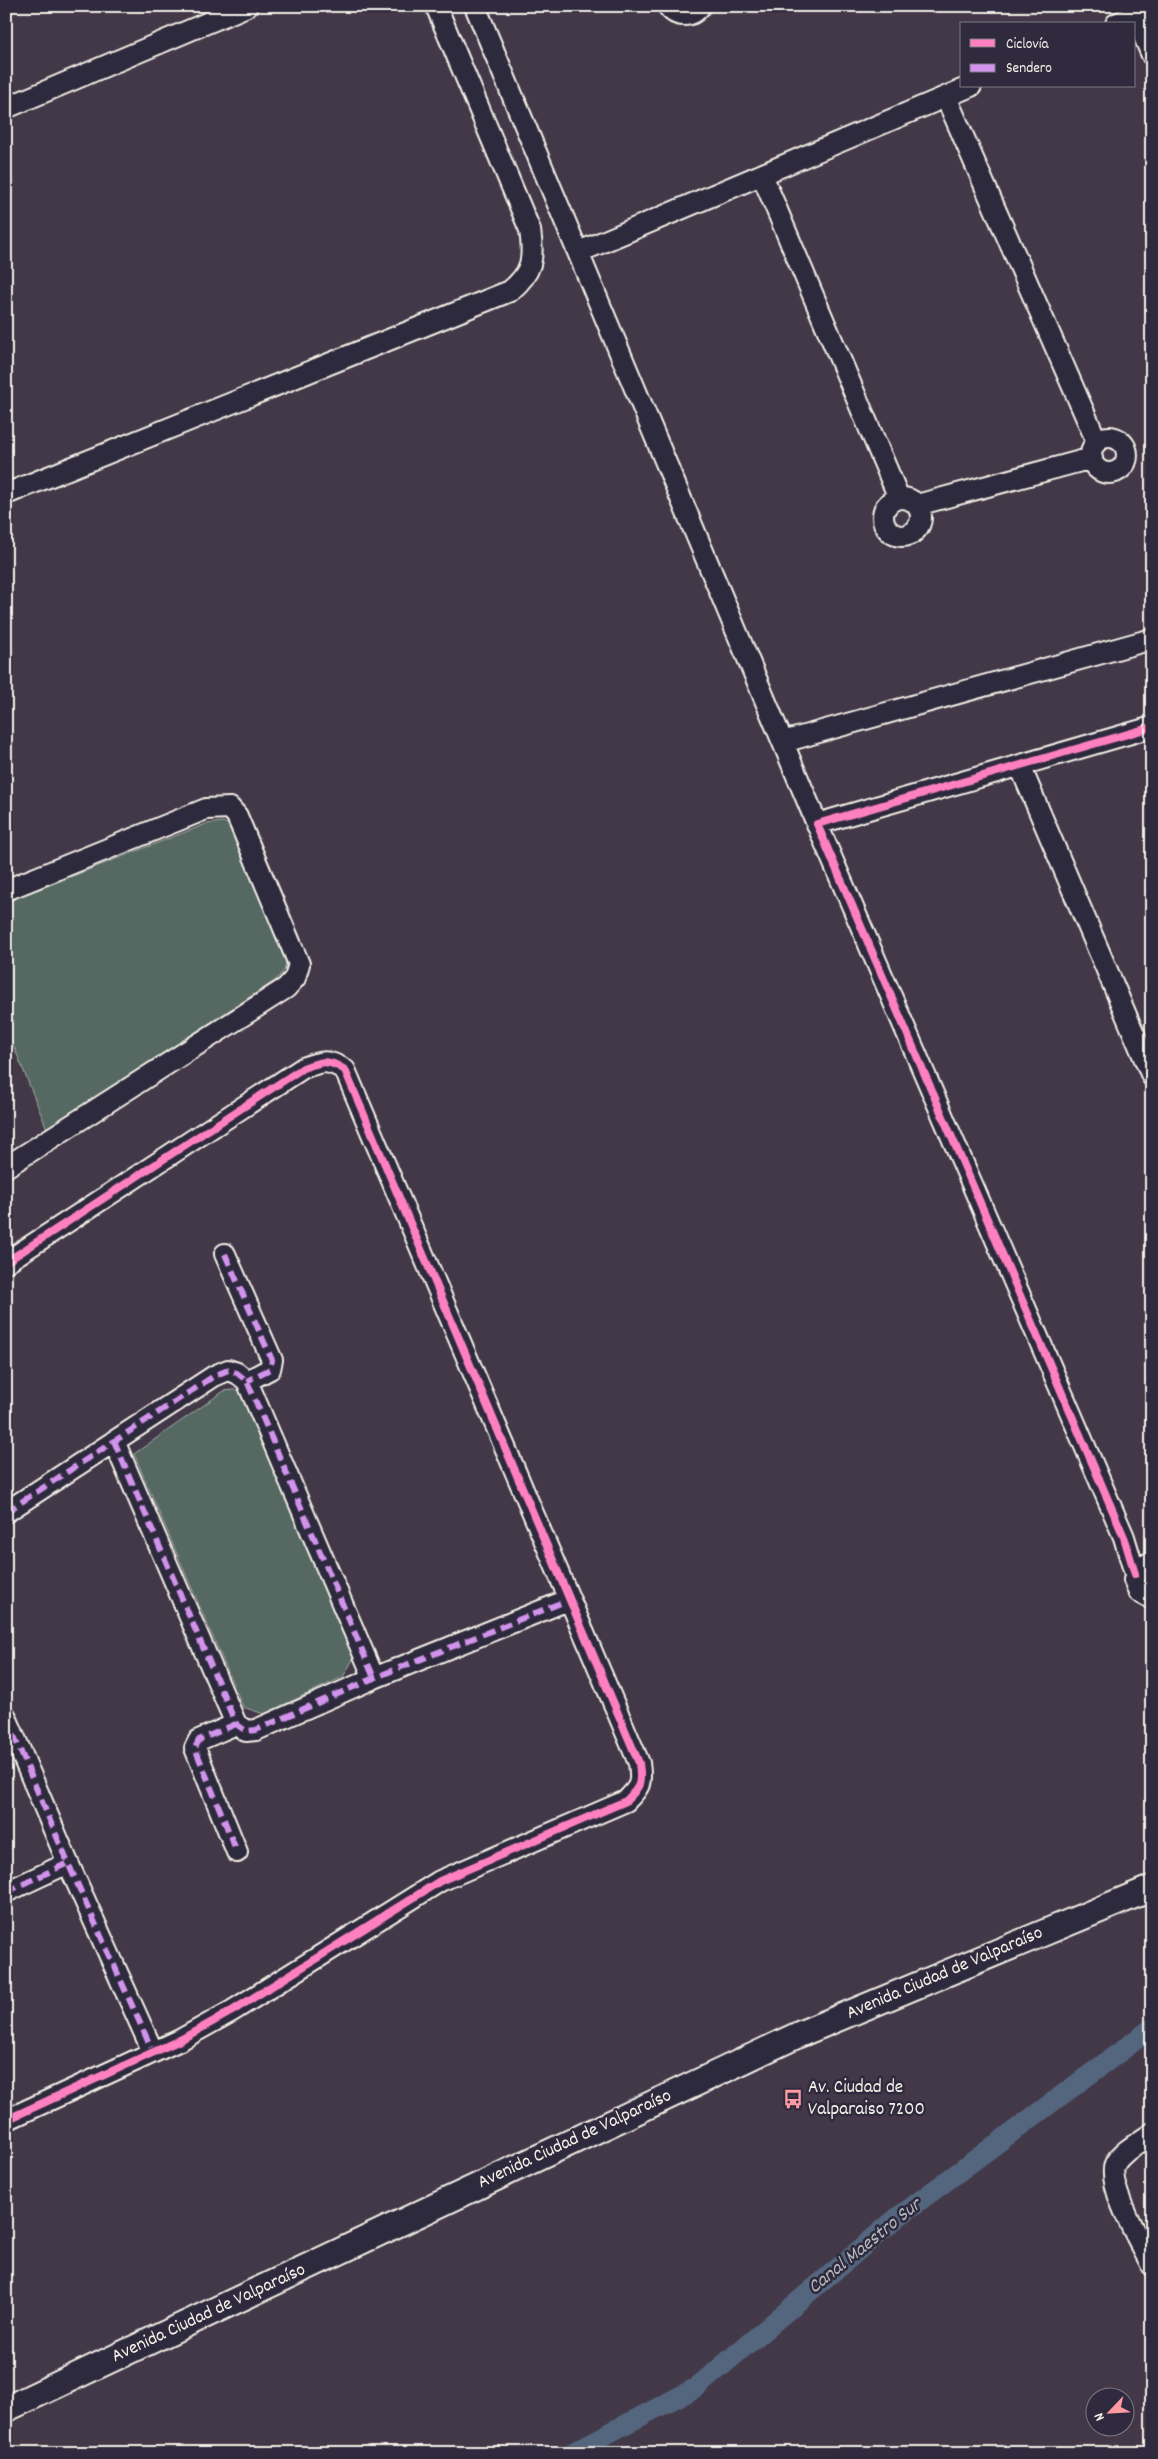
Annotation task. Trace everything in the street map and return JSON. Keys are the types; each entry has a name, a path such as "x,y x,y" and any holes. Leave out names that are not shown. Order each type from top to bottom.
{"main road":[{"name":"Avenida Ciudad de Valparaíso","path":"6,2409 800,2034 1152,1888"}],"street":[{"path":"6,108 247,6"},
{"path":"6,494 510,290 524,279 530,266 533,248 530,230 436,6"},
{"path":"475,6 782,742 1124,1537 1135,1574 1135,1587 1149,1602"},
{"path":"668,6 674,13 687,16 693,14 700,6"},
{"path":"1119,22 1139,10 1152,55"},
{"path":"579,252 966,88"},
{"path":"918,505 1094,450 946,97"},
{"path":"762,175 899,498"},
{"path":"899,498 909,499 918,505 921,517 917,529 905,536 893,533 884,523 884,510 893,500 899,498"},
{"path":"782,742 1152,639"},
{"path":"817,824 1152,727"},
{"path":"1020,766 1152,1076"},
{"path":"6,890 206,809 230,808 237,816 299,964 296,978 286,988 6,1167"},
{"path":"6,1262 303,1068 318,1063 333,1062 345,1070 638,1763 641,1777 639,1788 626,1801 440,1880 239,2007 153,2052 6,2120"},
{"path":"225,1254 272,1360 270,1369 247,1381"},
{"path":"6,1512 214,1376 228,1370 237,1373 247,1381 374,1678"},
{"path":"114,1441 236,1724 246,1731 256,1730 374,1678 568,1600"},
{"path":"1124,1537 1140,1555 1152,1561"},
{"path":"1135,1574 1144,1564 1152,1561"},
{"path":"6,1717 68,1863 153,2052"},
{"path":"236,1724 199,1740 194,1748 237,1852"},
{"path":"6,1892 68,1863"},
{"path":"1152,2133 1122,2156 1115,2164 1114,2174 1121,2201 1152,2266"}],"green space":[{"path":"223,822 232,827 286,960 285,969 276,980 47,1129 6,1027 6,902 206,824"},
{"path":"241,1389 355,1656 343,1677 264,1714 243,1707 134,1454 224,1391"}],"waterway":[{"name":"Canal Maestro Sur","path":"571,2453 697,2387 898,2217 1152,2028"}],"marked path":[{"path":"225,1254 272,1360 270,1369 247,1381"},
{"path":"6,1512 214,1376 228,1370 237,1373 247,1381 374,1678"},
{"path":"114,1441 236,1724 246,1731 256,1730 374,1678 568,1600"},
{"path":"6,1717 68,1863 153,2052"},
{"path":"236,1724 199,1740 195,1748 237,1852"},
{"path":"6,1892 68,1863"}],"cycle path":[{"path":"1135,1574 1124,1537 817,824 1152,727"},
{"path":"6,1262 303,1068 325,1062 345,1070 639,1763 640,1776 639,1785 626,1801 440,1881 232,2011 180,2040 6,2120"}],"place":[{"name":"Av. Ciudad de Valparaiso 7200","path":"793,2099"}]}
